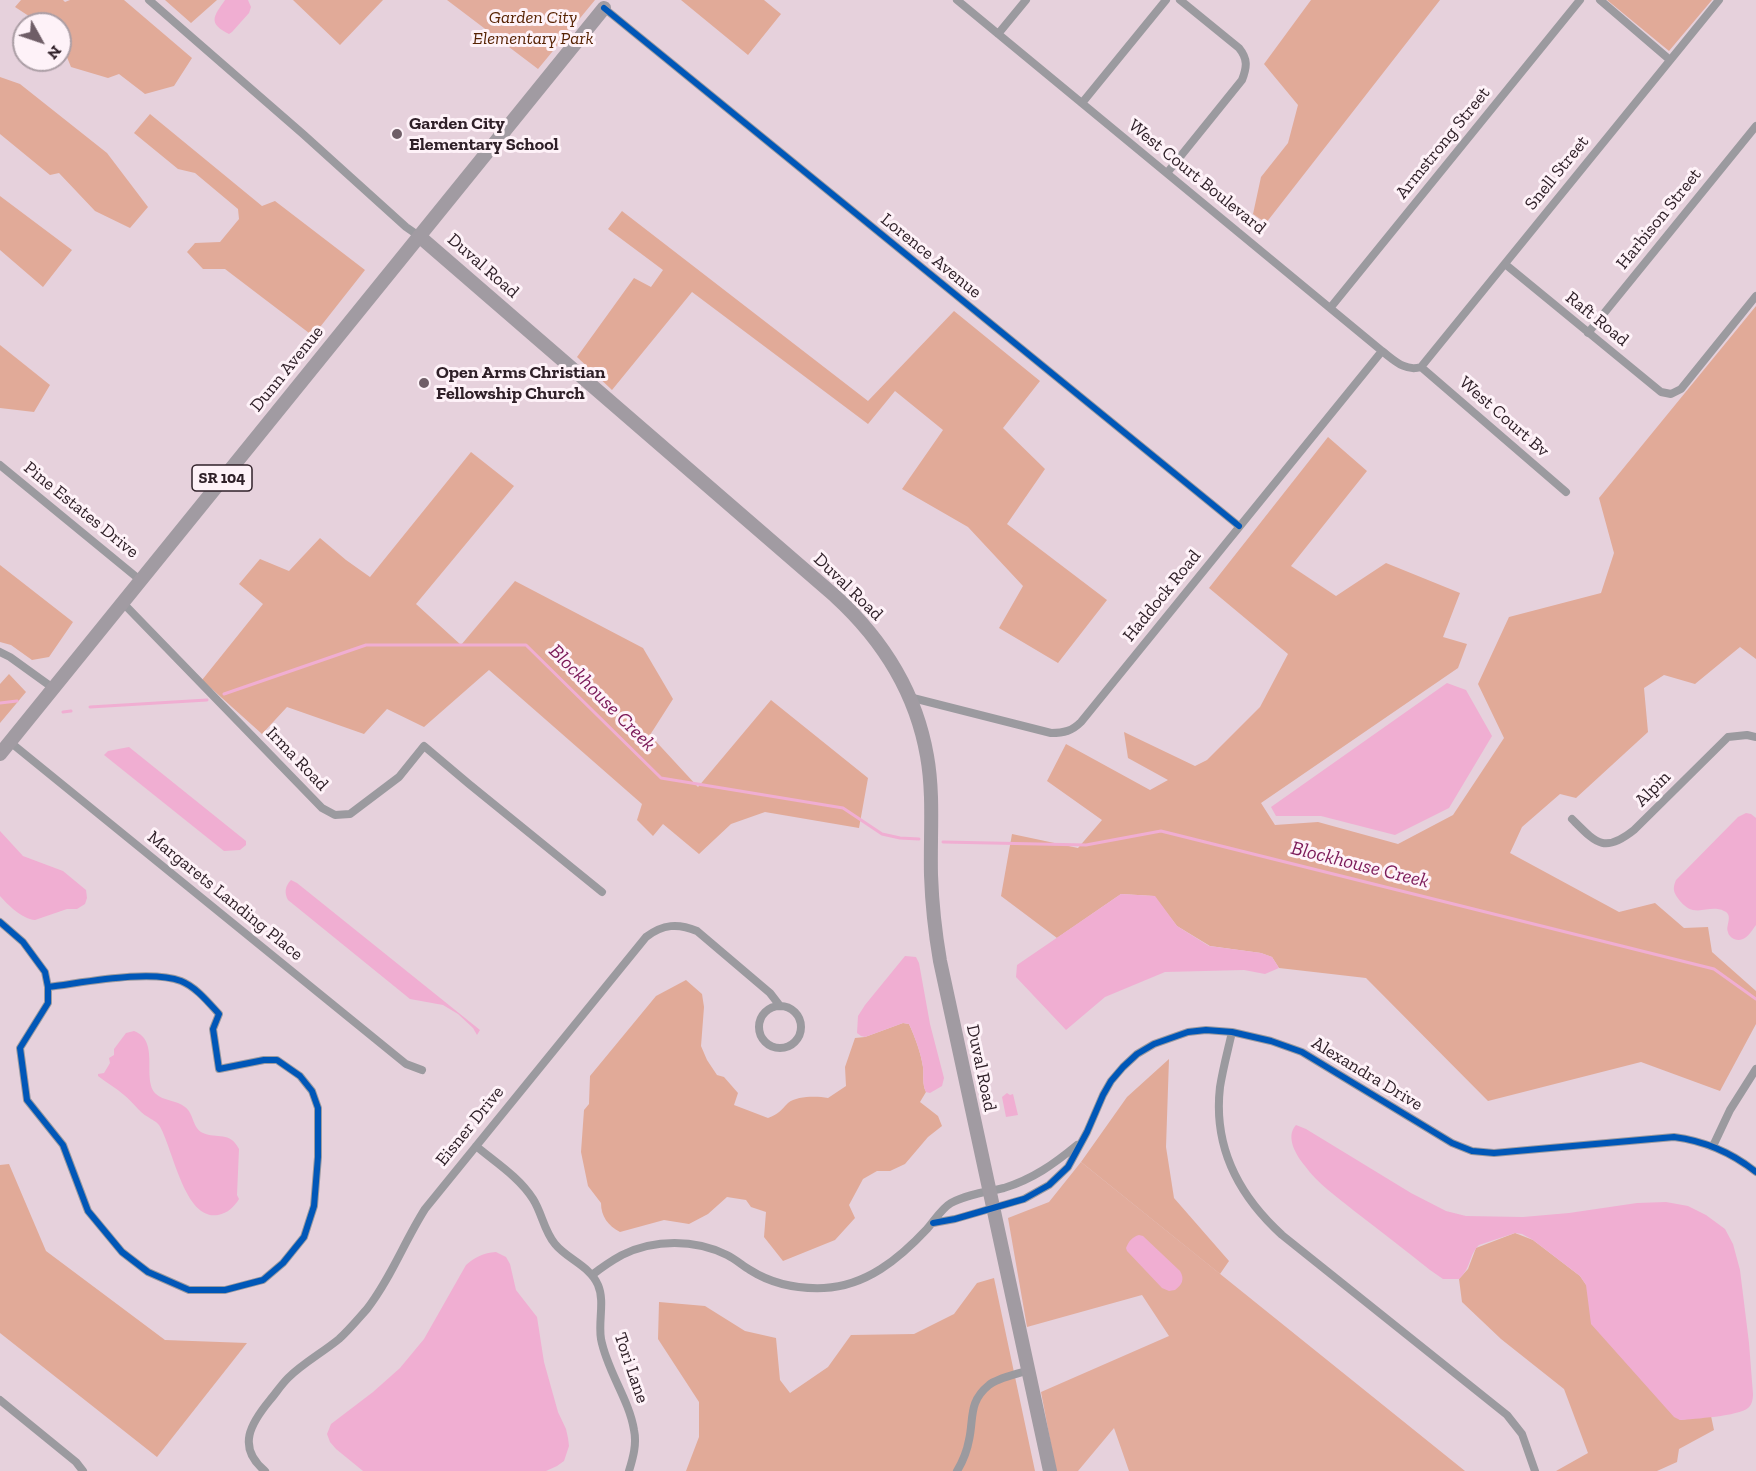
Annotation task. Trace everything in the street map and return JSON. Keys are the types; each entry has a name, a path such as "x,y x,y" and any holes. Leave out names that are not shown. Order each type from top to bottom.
{"main road":[{"name":"Dunn Avenue","path":"0,754 604,8"},
{"name":"Duval Road","path":"419,236 849,609 888,656 909,697 921,729 929,773 933,915 940,961 1050,1471"}],"street":[{"name":"Duval Road","path":"149,0 419,236"},
{"name":"West Court Boulevard","path":"957,0 1382,351 1405,368 1413,370 1421,367"},
{"path":"998,34 1026,0"},
{"path":"1082,103 1166,0"},
{"path":"1167,173 1242,80 1247,62 1239,48 1180,0"},
{"name":"Armstrong Street","path":"1331,307 1580,0"},
{"path":"1600,0 1670,60"},
{"name":"Snell Street","path":"1421,367 1719,0"},
{"name":"Lorence Avenue","path":"604,8 1239,526"},
{"name":"Harbison Street","path":"1588,333 1756,126"},
{"name":"Raft Road","path":"1505,264 1661,392 1671,394 1681,388 1756,296"},
{"name":"Haddock Road","path":"909,697 1051,733 1063,733 1073,729 1382,351"},
{"name":"West Court Bv","path":"1421,367 1566,492"},
{"name":"Pine Estates Drive","path":"0,465 140,580"},
{"name":"Irma Road","path":"122,602 322,808 335,814 350,814 399,777 424,746 602,892"},
{"path":"0,652 53,688"},
{"name":"Alpin","path":"1572,819 1588,836 1599,842 1621,841 1728,737 1747,735 1756,737"},
{"name":"Margarets Landing Place","path":"9,742 406,1064 422,1070"},
{"path":"0,922 23,942 45,972 48,1003 20,1048 27,1100 63,1145 88,1210 122,1252 148,1272 189,1290 225,1290 263,1280 284,1263 304,1237 314,1206 318,1157 318,1108 312,1091 300,1076 277,1060 264,1060 219,1069 213,1029 219,1014 196,990 181,981 156,976 48,987"},
{"name":"Eisner Drive","path":"265,1471 253,1458 249,1444 250,1430 255,1417 287,1379 339,1338 362,1314 392,1273 411,1231 425,1209 646,937 655,930 674,925 686,926 697,931 770,993 780,1006 787,1007 797,1015 801,1028 795,1041 783,1048 764,1040 759,1027 763,1014 780,1006"},
{"name":"Alexandra Drive","path":"933,1223 1024,1199 1049,1185 1068,1167 1111,1082 1123,1067 1137,1054 1154,1044 1188,1032 1206,1030 1232,1032 1271,1041 1302,1052 1452,1143 1472,1150 1494,1153 1674,1137 1692,1139 1713,1146 1731,1154 1756,1172"},
{"path":"1232,1032 1220,1086 1221,1126 1228,1160 1235,1177 1254,1207 1282,1235 1507,1415 1522,1434 1535,1471"},
{"path":"1713,1146 1730,1110 1756,1069"},
{"name":"Alexandra Drive","path":"592,1275 622,1255 637,1249 653,1245 682,1243 698,1245 727,1255 762,1277 785,1285 811,1288 837,1287 864,1279 894,1261 949,1204 959,1199 1021,1182 1040,1173 1080,1142"},
{"path":"476,1146 518,1180 534,1200 547,1233 554,1244 592,1275"},
{"name":"Tori Lane","path":"592,1275 598,1283 601,1294 602,1342 635,1432 635,1448 629,1471"},
{"path":"957,1471 970,1439 970,1419 976,1398 990,1383 1029,1370"},
{"path":"0,1400 76,1462 83,1471"}],"green space":[{"name":"Garden City Elementary Park","path":"447,0 595,0 538,69"},
{"path":"1081,1162 1465,1471 1129,1471 1114,1428 1078,1471 1056,1471 1041,1392 1169,1336 1142,1295 1027,1327 1008,1218 1049,1202"}],"shaded area":[{"path":"21,0 63,0 65,2 70,0 124,0 192,58 174,86 145,94 119,74 108,78 72,67 72,12 23,12 15,7"},
{"path":"165,0 217,0 191,23"},
{"path":"225,0 248,0 251,7 249,13 229,34 215,23 216,15"},
{"path":"293,0 383,0 340,45"},
{"path":"681,0 764,0 781,14 748,55"},
{"path":"1311,0 1440,0 1266,223 1253,214 1261,177 1288,143 1298,105 1264,64"},
{"path":"1607,0 1712,0 1669,51"},
{"path":"0,77 20,84 107,153 148,207 130,228 95,211 59,173 50,175 0,134"},
{"path":"150,114 262,206 275,201 365,270 313,336 225,269 203,269 187,252 195,243 220,242 239,219 238,209 195,173 178,169 134,133"},
{"path":"0,196 72,250 43,287 0,250"},
{"path":"622,211 868,401 954,311 1040,381 1003,428 1045,469 1007,524 1107,600 1058,663 999,628 1023,586 968,527 902,489 943,430 895,391 868,424 692,292 612,390 577,357 634,278 651,287 663,270 608,229"},
{"path":"1756,306 1756,659 1740,647 1695,684 1664,675 1644,688 1648,732 1576,798 1560,794 1522,827 1510,853 1619,912 1655,903 1684,928 1708,927 1712,952 1756,991 1756,1024 1720,1091 1641,1062 1488,1101 1366,978 1279,968 1272,957 1261,953 1210,946 1177,926 1154,896 1121,894 1057,938 1001,896 1012,834 1078,848 1102,820 1047,781 1066,744 1150,790 1168,780 1128,758 1124,732 1195,766 1207,760 1260,707 1288,654 1209,588 1328,437 1367,471 1291,566 1336,596 1386,563 1460,593 1443,637 1467,644 1458,668 1261,803 1275,825 1318,822 1398,844 1453,815 1504,738 1478,684 1509,617 1601,593 1614,553 1599,498"},
{"path":"0,345 50,385 34,412 0,408"},
{"path":"471,452 514,486 416,604 461,645 515,581 643,648 673,699 650,735 698,787 771,700 868,778 859,828 765,812 731,824 699,854 663,824 653,836 637,820 642,804 489,670 424,727 387,709 364,734 287,707 262,734 202,680 263,604 239,584 260,559 289,571 320,538 370,577"},
{"path":"0,565 73,622 49,657 32,660 11,645 0,642"},
{"path":"9,674 26,692 0,723 0,684"},
{"path":"1447,683 1466,690 1492,736 1449,808 1395,835 1321,816 1276,816 1271,807"},
{"path":"129,747 246,841 246,845 240,850 224,851 104,755 108,751"},
{"path":"1746,813 1756,818 1756,925 1747,936 1738,940 1732,938 1728,933 1727,913 1718,909 1689,909 1677,897 1674,887 1676,880 1738,817"},
{"path":"0,831 23,856 63,871 86,890 85,904 77,909 67,909 35,920 25,917 11,907 0,896"},
{"path":"291,880 480,1030 477,1035 458,1014 443,1005 410,999 288,900 286,890"},
{"path":"1121,894 1155,896 1177,926 1209,946 1261,953 1272,957 1279,968 1265,974 1244,970 1165,972 1105,997 1066,1030 1016,977 1017,965"},
{"path":"905,956 916,957 919,963 930,1024 944,1078 942,1086 930,1093 925,1089 921,1056 909,1024 903,1023 865,1037 857,1033 858,1016"},
{"path":"686,980 702,994 704,1007 701,1046 707,1060 717,1075 724,1077 738,1093 734,1105 768,1118 796,1099 828,1098 846,1086 845,1067 855,1038 865,1037 903,1023 909,1024 918,1045 923,1067 926,1092 920,1102 938,1116 942,1126 928,1137 905,1164 890,1171 877,1171 863,1179 849,1205 855,1218 835,1240 783,1261 764,1237 766,1212 751,1207 746,1200 727,1197 708,1214 689,1224 664,1220 620,1232 606,1220 601,1203 588,1186 581,1152 584,1110 589,1104 590,1076 656,996"},
{"path":"134,1031 147,1043 150,1079 156,1094 185,1107 199,1131 232,1140 239,1149 237,1195 239,1199 225,1213 206,1214 196,1207 181,1180 159,1125 121,1092 98,1076 104,1073 110,1063 109,1058 114,1055 114,1049 126,1033"},
{"path":"1169,1059 1166,1147 1174,1198 1229,1261 1220,1274 1081,1162 1127,1097"},
{"path":"1007,1093 1013,1094 1018,1115 1006,1117 1002,1097"},
{"path":"1296,1125 1411,1193 1446,1211 1466,1216 1523,1217 1637,1203 1666,1202 1688,1206 1706,1215 1725,1229 1733,1244 1740,1270 1753,1394 1750,1405 1743,1411 1726,1415 1680,1420 1674,1417 1591,1324 1586,1285 1580,1276 1522,1234 1515,1233 1479,1245 1459,1279 1443,1279 1315,1178 1293,1146 1292,1135"},
{"path":"9,1164 46,1251 165,1340 247,1343 157,1457 0,1333 0,1165"},
{"path":"1515,1233 1533,1240 1580,1276 1680,1420 1711,1416 1714,1430 1679,1449 1677,1462 1657,1471 1556,1471 1588,1453 1564,1389 1501,1339 1462,1302 1459,1279 1468,1269 1476,1248"},
{"path":"1139,1235 1143,1236 1180,1271 1182,1282 1175,1290 1169,1291 1162,1288 1127,1251 1126,1248 1130,1241"},
{"path":"496,1252 506,1257 516,1290 537,1317 544,1362 568,1438 569,1446 564,1461 546,1471 363,1471 330,1442 327,1434 331,1424 400,1368 424,1339 466,1265 480,1256"},
{"path":"994,1278 1035,1471 686,1471 699,1437 699,1402 658,1339 659,1302 705,1306 745,1331 776,1338 780,1380 790,1393 828,1367 851,1335 914,1334 954,1314 977,1283"}],"waterway":[{"name":"Blockhouse Creek","path":"224,694 366,645 526,645 661,778 843,808 882,834 919,839"},
{"name":"Blockhouse Creek","path":"90,707 207,700"},
{"name":"Blockhouse Creek","path":"0,703 17,701"},
{"name":"Blockhouse Creek","path":"63,712 71,711"},
{"name":"Blockhouse Creek","path":"943,842 1086,845 1161,831 1714,969 1756,999"}],"cycle path":[{"path":"604,8 1239,526"},
{"path":"0,922 23,942 45,972 48,1003 20,1048 27,1100 63,1145 88,1211 122,1252 148,1272 189,1290 225,1290 263,1280 283,1263 304,1237 314,1206 318,1157 318,1108 312,1091 300,1076 277,1060 264,1060 219,1069 213,1029 219,1014 197,991 181,981 152,976 97,980 48,987"},
{"path":"933,1223 1024,1199 1049,1185 1068,1167 1103,1095 1123,1067 1137,1054 1154,1044 1188,1032 1206,1030 1232,1032 1271,1041 1302,1052 1452,1143 1472,1151 1494,1153 1674,1137 1717,1148 1756,1172"}],"place":[{"name":"Garden City Elementary School","path":"397,134"},
{"name":"Open Arms Christian Fellowship Church","path":"424,383"}]}
